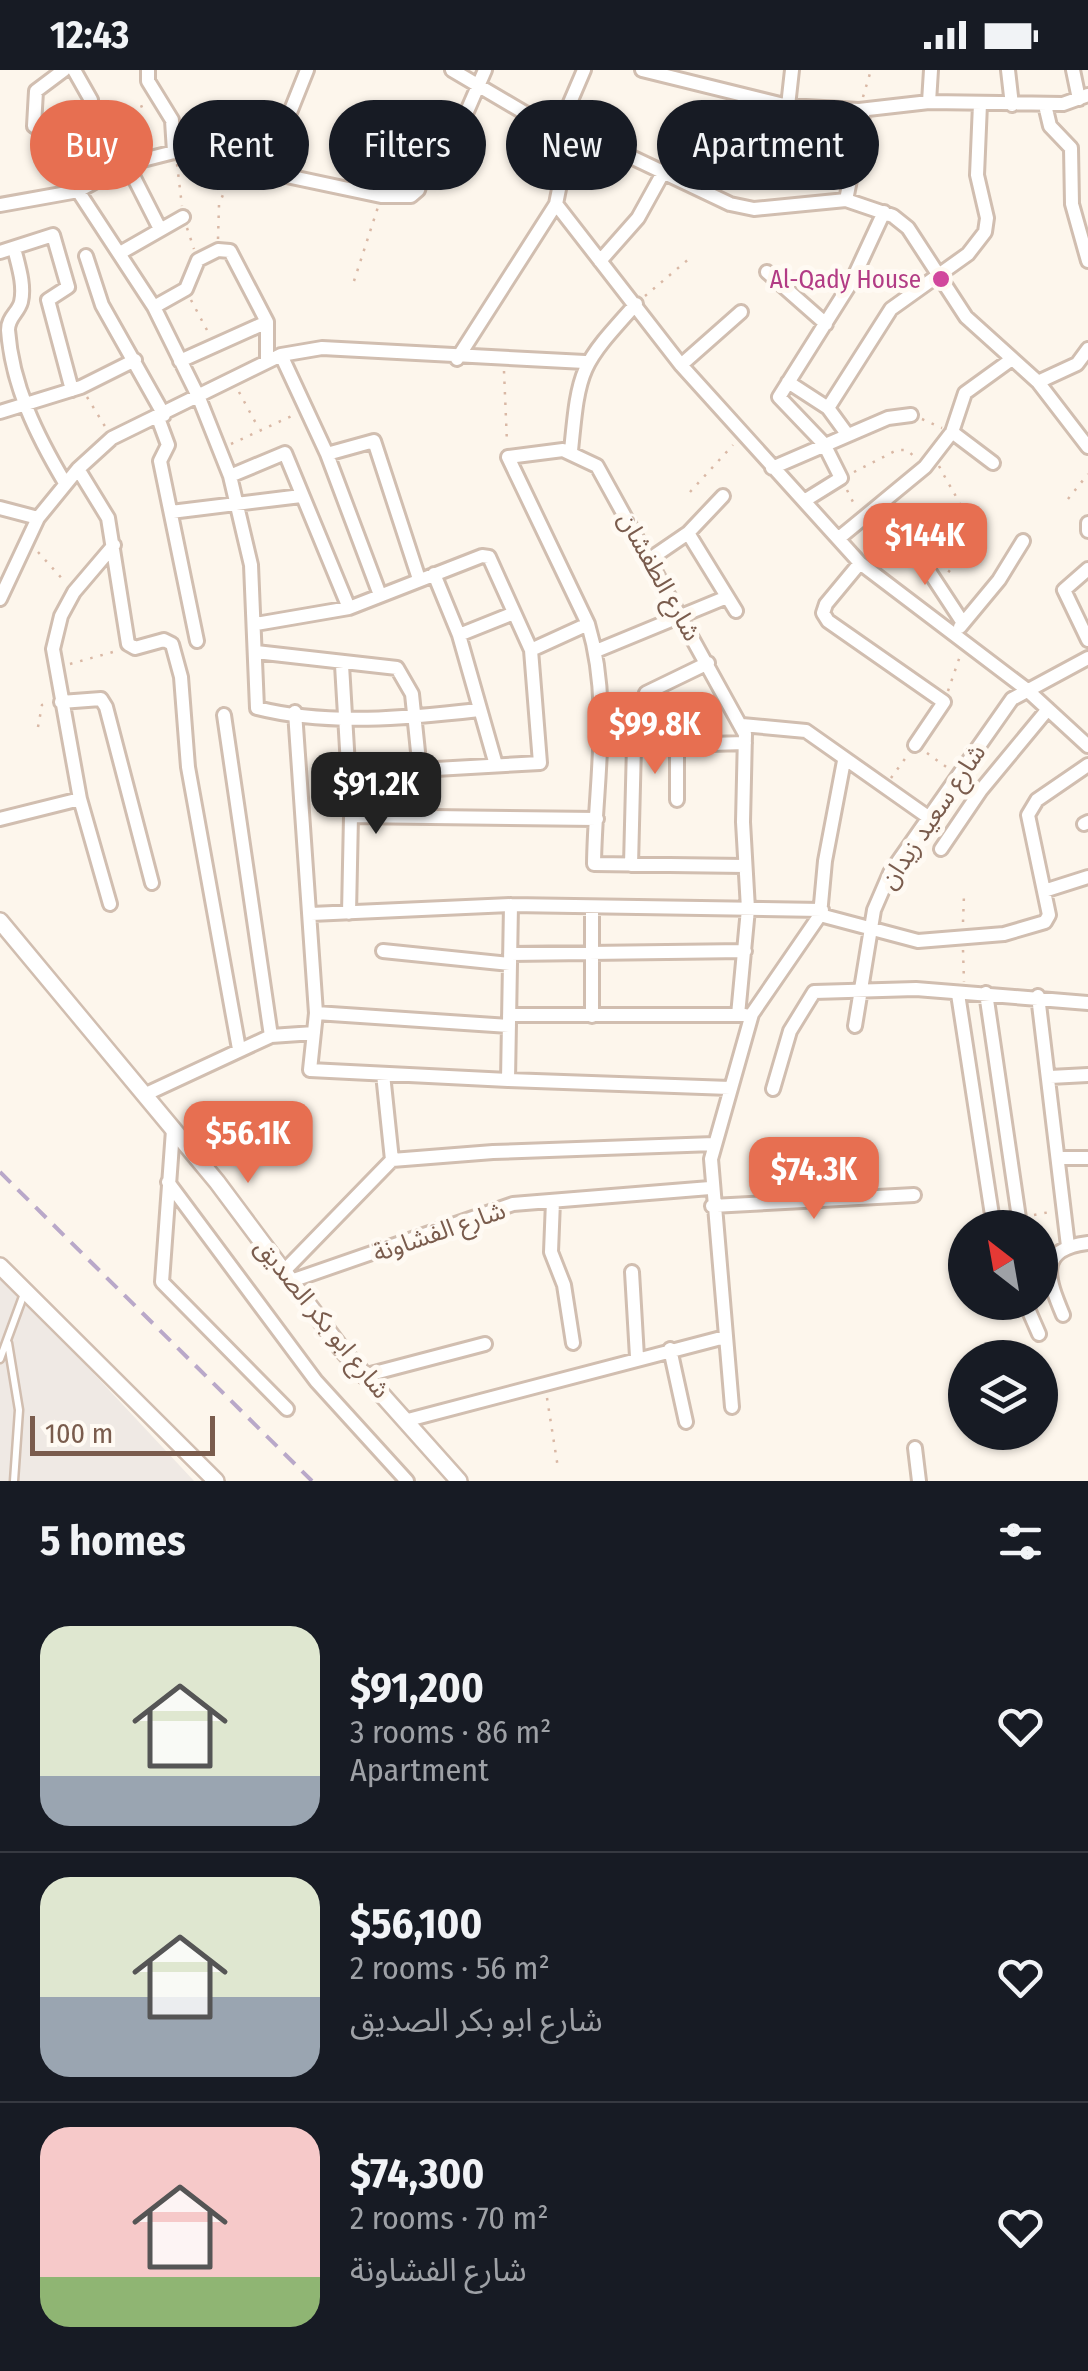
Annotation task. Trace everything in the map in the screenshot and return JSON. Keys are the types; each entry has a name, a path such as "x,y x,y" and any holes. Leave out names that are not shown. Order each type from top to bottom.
{"street":[{"path":"35,100 36,91 64,70"},
{"path":"74,70 91,100"},
{"path":"148,70 148,81 172,120 173,136"},
{"path":"295,100 307,70"},
{"path":"452,70 506,103"},
{"path":"471,100 485,70"},
{"path":"574,100 584,70"},
{"path":"642,70 696,77 769,100"},
{"path":"789,100 792,70"},
{"path":"928,102 931,70"},
{"path":"1008,70 1012,104"},
{"path":"879,108 928,102 1045,106 1083,97 1073,70"},
{"path":"828,408 891,309 978,245 986,232 988,218 977,174 980,104"},
{"path":"1045,106 1050,126 1071,148 1072,204 1088,262"},
{"path":"309,178 382,196 417,190"},
{"path":"600,261 638,218 657,184"},
{"path":"140,190 159,227"},
{"path":"457,358 556,204 557,190"},
{"path":"698,190 748,209 846,200 884,212 908,228 966,318 1038,382 1088,448"},
{"path":"846,200 848,190"},
{"path":"0,205 78,191 154,306 199,398 238,503 256,624 256,706 342,717 415,717 480,710"},
{"path":"556,204 681,365 860,563 1026,689 1088,746"},
{"path":"804,502 841,478 824,444 780,400 826,324 884,212"},
{"path":"120,253 159,227 183,217"},
{"path":"66,484 25,406 8,332 22,288 7,250 53,236 68,287 48,300 76,388"},
{"path":"154,306 186,289 198,260 218,250 230,251 268,322 267,361"},
{"path":"86,256 102,305 135,360 161,417 168,444 159,456 198,641"},
{"path":"767,272 826,324"},
{"path":"636,304 585,362 578,383 570,450 508,458 588,624 596,651 602,746 594,864 745,866"},
{"path":"681,365 741,312"},
{"path":"180,361 268,322"},
{"path":"0,599 38,518 78,469 112,438 161,417 281,354 322,348 585,362"},
{"path":"1038,382 1077,364 1088,349"},
{"path":"281,354 327,454 380,595"},
{"path":"839,538 925,468 952,432 965,392 1012,359"},
{"path":"0,412 76,388 135,360"},
{"path":"788,382 828,408 847,434"},
{"path":"772,468 847,434 911,415"},
{"path":"952,432 994,462"},
{"path":"327,454 374,441 419,579"},
{"name":"شارع الطفشان","path":"570,450 597,466 742,725 748,909 745,1015"},
{"path":"230,476 284,454 349,608"},
{"path":"78,469 102,504 114,545 130,647 164,640 172,644 181,676 188,766 239,1049"},
{"path":"171,512 301,496"},
{"path":"650,559 688,533 723,496"},
{"path":"885,504 963,623"},
{"path":"0,508 38,518"},
{"path":"1088,523 1088,531"},
{"path":"688,533 736,611"},
{"path":"958,641 963,623 999,580 1023,540"},
{"path":"110,904 80,799 54,668 55,640 74,592 114,545"},
{"path":"256,624 349,608 482,556 489,557 531,650 542,761 348,774"},
{"path":"860,563 826,604 825,617 944,702 914,744"},
{"path":"1088,569 1064,590 1088,640"},
{"path":"434,574 459,635 496,765"},
{"path":"596,651 727,597"},
{"path":"459,635 514,612"},
{"path":"531,650 588,624"},
{"path":"256,652 342,665 397,668 409,684 420,771"},
{"name":"شارع سعيد زيدان","path":"855,1026 883,884 1012,699 1088,658"},
{"path":"646,693 708,663"},
{"path":"342,665 342,717 351,816 350,914"},
{"path":"62,702 101,699 106,707 152,883"},
{"path":"941,849 981,790 1048,709"},
{"path":"294,712 311,914 316,1013 309,1066 313,1072 730,1088"},
{"path":"224,715 271,1036"},
{"path":"742,725 798,728 928,817"},
{"path":"602,746 745,743"},
{"path":"677,744 678,800"},
{"path":"631,865 634,746"},
{"path":"732,1407 710,1188 714,1144 745,1015 821,913 825,861 844,761"},
{"path":"311,914 511,905 748,909 821,913 918,940 963,939 1044,922 1049,915 1030,808 1088,766"},
{"path":"0,819 80,799"},
{"path":"351,816 598,819"},
{"path":"1044,891 1088,877"},
{"path":"508,1080 511,905"},
{"path":"592,909 592,1016"},
{"name":"شارع ابو بكر الصديق","path":"0,921 173,1130 363,1376 408,1420 458,1481"},
{"path":"383,951 510,959 745,951"},
{"path":"773,1089 790,1032 809,995 819,990 916,989 1038,996 1088,1004"},
{"path":"986,993 1019,1210"},
{"path":"960,994 991,1210"},
{"path":"1038,996 1068,1246"},
{"path":"316,1013 509,1020 745,1015"},
{"path":"144,1095 271,1036 314,1033"},
{"path":"383,1074 392,1160"},
{"path":"1050,1077 1088,1075"},
{"path":"173,1130 162,1282 286,1408"},
{"path":"287,1276 392,1160 714,1144"},
{"path":"1059,1158 1088,1158"},
{"path":"168,1182 316,1381 408,1481"},
{"name":"شارع الفشاونة","path":"287,1276 443,1232 501,1207 710,1188"},
{"path":"712,1206 914,1195"},
{"path":"553,1201 551,1252 564,1286 573,1344"},
{"path":"1063,1315 1048,1273 1054,1256 1068,1246 1088,1244"},
{"path":"632,1272 636,1357"},
{"path":"2,1275 25,1290 216,1481"},
{"path":"1032,1320 1039,1334"},
{"path":"408,1420 636,1357 725,1337"},
{"path":"363,1376 485,1344"},
{"path":"670,1349 686,1422"},
{"path":"914,1448 920,1481"}],"lane":[{"path":"0,1359 25,1290"},
{"path":"8,1343 19,1410 14,1481"}],"path":[{"path":"864,100 871,70"},
{"path":"153,102 160,99"},
{"path":"179,190 183,217 198,260"},
{"path":"218,250 219,205 225,190"},
{"path":"354,281 382,196"},
{"path":"636,304 690,258"},
{"path":"186,289 214,344"},
{"path":"504,360 508,458"},
{"path":"232,379 260,430"},
{"path":"76,388 112,438"},
{"path":"220,448 307,409"},
{"path":"911,415 952,432"},
{"path":"690,492 742,436"},
{"path":"862,520 841,478 902,449 925,468"},
{"path":"934,455 968,525 970,541 940,583"},
{"path":"1068,499 1088,474"},
{"path":"28,541 74,592"},
{"path":"944,702 958,641"},
{"path":"54,668 130,647"},
{"path":"38,727 42,705 62,702"},
{"path":"885,787 914,744 958,775"},
{"path":"960,994 964,895"},
{"path":"1058,1211 1062,1210"},
{"path":"546,1382 558,1468"}],"shaded area":[{"path":"0,1279 39,1315 194,1481 0,1481"}],"railway":[{"path":"0,1172 312,1481"}],"place":[{"name":"Al-Qady House","path":"941,279"}]}
